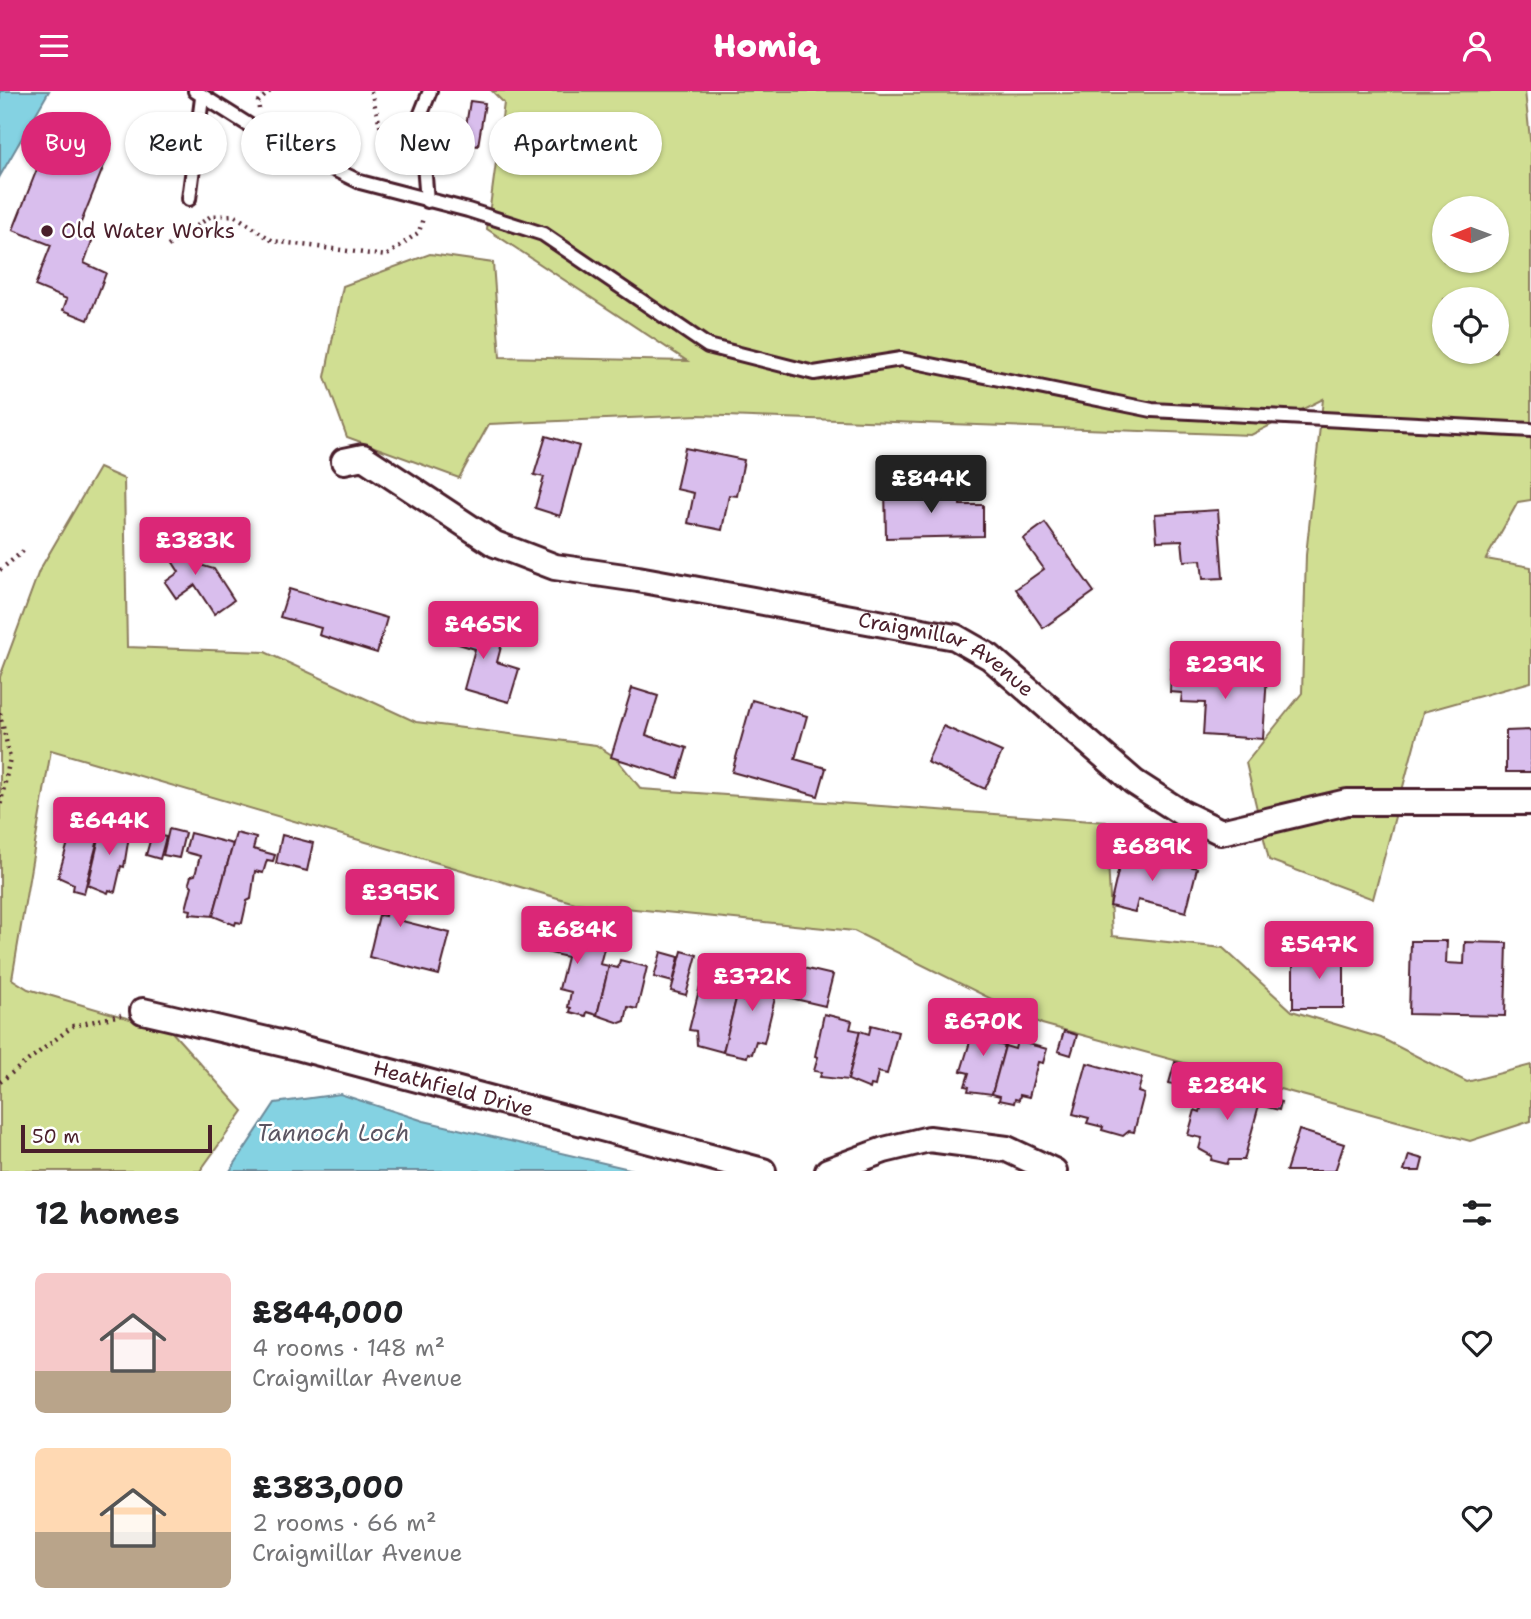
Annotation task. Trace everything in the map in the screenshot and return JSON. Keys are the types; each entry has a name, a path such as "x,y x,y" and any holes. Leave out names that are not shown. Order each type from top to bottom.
{"street":[{"name":"Craigmillar Avenue","path":"344,461 363,457 495,544 555,567 638,579 955,637 990,657 1134,782 1182,813 1221,832 1347,802 1531,802"},
{"name":"Heathfield Drive","path":"143,1011 297,1047 763,1171"},
{"path":"828,1171 884,1150 929,1139 1007,1149 1054,1171"}],"lane":[{"path":"428,201 420,116 429,91"},
{"path":"189,199 198,95 263,134 360,181 468,210 542,234 708,346 814,373 901,359 1152,410 1531,430"}],"path":[{"path":"371,91 385,155 401,193"},
{"path":"168,246 211,216 234,215 273,241 386,256 419,232 428,201 442,175"},
{"path":"0,571 27,548"},
{"path":"0,713 10,758 0,807"},
{"path":"0,1082 73,1026 143,1011"}],"green space":[{"path":"492,91 874,91 880,94 1525,91 1531,149 1531,500 1518,502 1486,559 1531,567 1531,682 1423,712 1373,899 1269,860 1246,763 1302,693 1306,555 1323,399 1251,435 699,415 489,424 459,478 347,437 325,377 343,286 430,254 493,263 500,357 687,361 487,229 494,175 662,175 662,112 503,112 504,103"},
{"path":"99,468 124,479 127,647 265,652 416,722 596,745 615,757 641,789 1106,822 1112,936 1223,948 1292,1011 1381,1038 1467,1082 1531,1065 1531,1121 1470,1141 1042,1024 854,931 575,903 51,750 12,979 28,989 171,1031 243,1111 200,1171 0,1171 0,677 39,571"}],"water":[{"path":"0,91 49,91 37,112 21,112 21,140 0,176"},
{"name":"Tannoch Loch","path":"340,1094 424,1121 638,1171 230,1171 275,1103"}],"building":[{"path":"470,101 485,103 478,146 475,146 475,112 468,112"},
{"name":"Old Water Works","path":"35,175 100,175 76,235 92,241 84,263 106,273 88,320 63,310 67,299 35,286 51,245 13,230"},
{"path":"546,436 579,446 560,516 535,508 544,477 534,475"},
{"path":"685,448 744,460 737,496 729,495 722,530 688,523 694,493 676,489"},
{"path":"908,485 908,498 928,498 928,490 960,489 960,505 983,505 983,536 886,538 885,486"},
{"path":"1218,510 1223,578 1203,579 1201,560 1184,561 1182,540 1157,541 1155,514"},
{"path":"1045,523 1094,592 1043,628 1016,589 1044,569 1023,539"},
{"path":"173,533 193,563 214,569 234,600 214,614 195,585 176,598 165,582 179,572 160,542"},
{"path":"289,589 387,618 377,653 319,635 321,628 280,617"},
{"path":"449,616 480,625 478,636 502,643 497,662 519,669 509,702 464,689 475,649 442,639"},
{"path":"1171,669 1267,675 1263,739 1203,735 1205,703 1181,702 1182,693 1170,692"},
{"path":"632,688 658,696 646,735 687,748 678,778 611,757"},
{"path":"752,700 807,716 795,759 826,768 818,796 732,772"},
{"path":"943,726 1002,752 985,789 927,762"},
{"path":"1531,730 1531,772 1506,772 1506,731"},
{"path":"95,810 105,813 84,893 73,890 74,884 58,877 74,822 91,826"},
{"path":"105,813 115,815 111,832 129,836 124,867 121,866 115,892 109,890 108,893 88,885"},
{"path":"169,829 185,833 179,858 163,855"},
{"path":"190,833 233,844 213,916 190,914 191,910 186,909 192,886 189,883 191,876 195,875 200,856 185,852"},
{"path":"236,833 256,838 253,849 275,855 273,861 267,860 263,873 255,871 251,899 247,901 242,923 236,922 235,925 213,916"},
{"path":"152,834 166,837 160,859 146,855"},
{"path":"282,835 313,843 307,871 276,863"},
{"path":"1123,850 1197,868 1186,912 1138,900 1135,912 1110,906"},
{"path":"364,870 398,878 393,895 409,901 407,911 400,909 398,920 450,933 439,975 369,957 379,915 385,916 386,910 356,902"},
{"path":"541,920 567,927 562,945 574,948 579,930 607,937 600,964 609,966 597,1015 587,1012 586,1016 570,1012 571,1008 568,1007 571,992 559,989 567,957 533,949"},
{"path":"1411,941 1447,941 1446,963 1464,964 1465,942 1507,943 1505,1016 1409,1014"},
{"path":"1307,948 1327,948 1327,959 1344,959 1344,1008 1293,1008 1293,962 1307,962"},
{"path":"682,951 697,955 686,995 671,991"},
{"path":"661,952 679,957 673,982 654,977"},
{"path":"707,958 735,965 727,997 736,999 723,1052 697,1045 696,1031 689,1030"},
{"path":"620,960 647,967 637,1009 628,1007 625,1021 620,1023 597,1015 609,966 618,968"},
{"path":"755,963 776,968 771,988 777,990 764,1043 756,1041 752,1054 748,1053 747,1057 723,1052 736,999 745,1001"},
{"path":"786,964 833,975 825,1006 778,995"},
{"path":"947,1006 962,1010 957,1031 942,1027"},
{"path":"824,1014 852,1021 850,1029 860,1031 848,1080 820,1077 822,1072 814,1071"},
{"path":"977,1019 1001,1025 996,1044 1005,1046 992,1094 968,1091 969,1087 965,1086 969,1073 961,1071"},
{"path":"871,1025 898,1032 887,1074 878,1072 875,1086 871,1085 870,1089 848,1080 860,1031 869,1034"},
{"path":"1064,1031 1077,1035 1071,1055 1058,1051"},
{"path":"1017,1041 1047,1049 1043,1063 1038,1062 1029,1097 1020,1095 1019,1100 1015,1099 1014,1103 999,1100 1000,1096 992,1094 1005,1046 1015,1049"},
{"path":"1175,1062 1189,1066 1184,1087 1169,1083"},
{"path":"1087,1063 1142,1078 1138,1092 1144,1094 1134,1132 1129,1131 1123,1136 1102,1130 1103,1127 1087,1123 1089,1118 1073,1114"},
{"path":"1208,1082 1281,1102 1279,1110 1259,1105 1244,1160 1229,1160 1227,1164 1211,1160 1212,1156 1199,1149 1202,1138 1188,1135 1195,1110 1200,1112"},
{"path":"1299,1130 1344,1144 1335,1171 1286,1171"},
{"path":"1409,1155 1423,1159 1420,1171 1404,1171"}],"place":[{"name":"Old Water Works","path":"47,231"}]}
